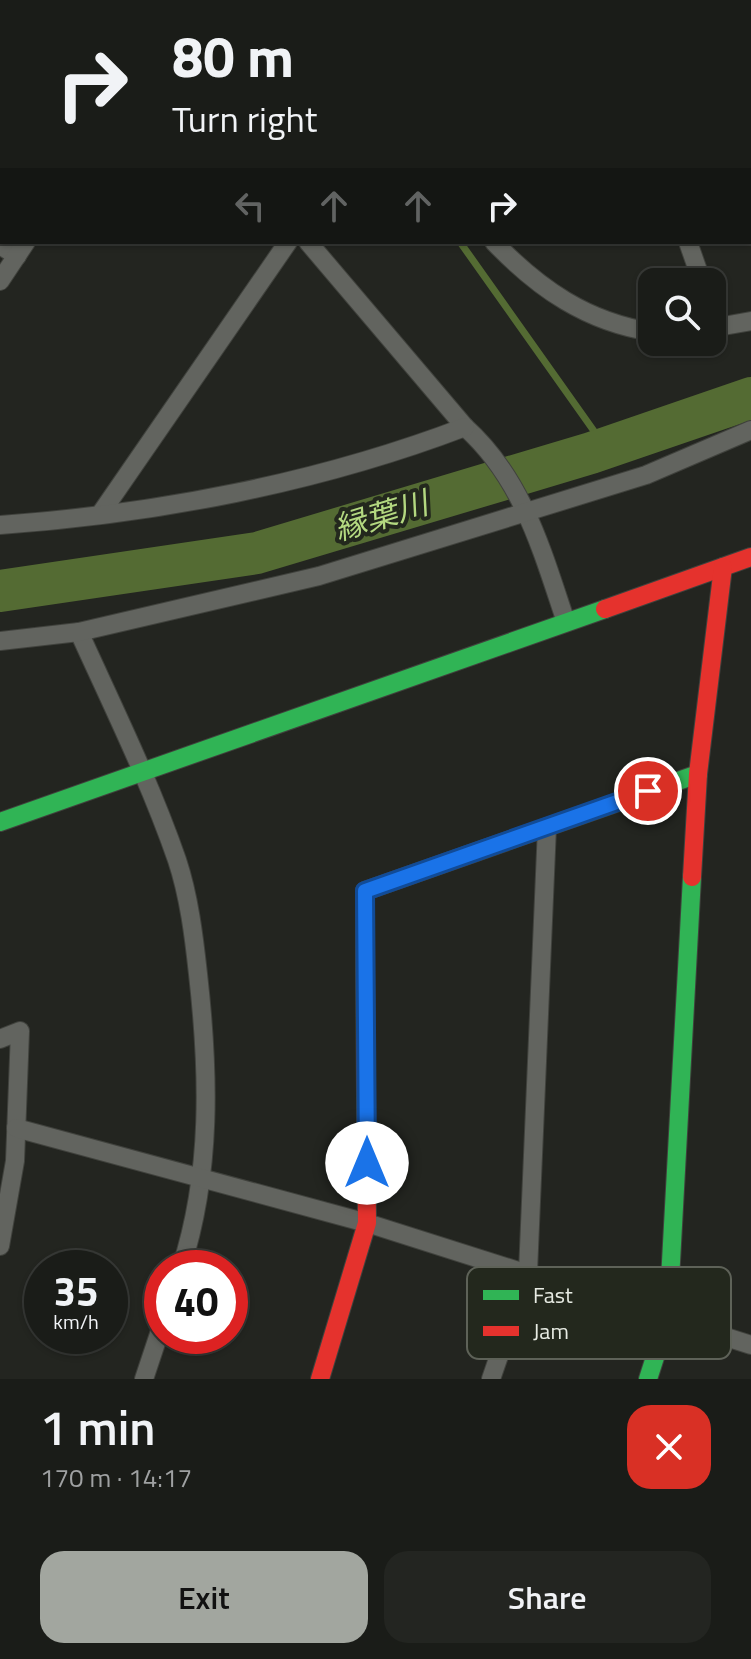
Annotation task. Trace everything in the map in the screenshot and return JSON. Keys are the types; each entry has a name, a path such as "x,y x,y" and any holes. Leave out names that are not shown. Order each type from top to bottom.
{"street":[{"path":"101,513 287,244"},
{"path":"310,244 465,427 486,446 527,509 566,622"},
{"path":"496,244 555,298 617,327 638,330"},
{"path":"689,244 697,268"},
{"path":"0,245 21,249 0,281"},
{"path":"726,322 751,321"},
{"path":"0,525 101,513 292,479 398,452 465,427"},
{"path":"0,641 79,632 319,576 527,509 646,475 751,430"},
{"path":"0,822 751,557"},
{"path":"671,1267 698,774 723,567"},
{"path":"79,632 143,772 178,863 194,938 208,1063 201,1177 187,1250"},
{"path":"320,1379 367,1223 365,891 698,774"},
{"path":"528,1267 547,827"},
{"path":"0,1039 20,1031 15,1161 0,1246"},
{"path":"16,1128 367,1223 512,1267"},
{"path":"731,1338 751,1345"},
{"path":"144,1379 152,1354"},
{"path":"491,1379 498,1359"},
{"path":"648,1379 654,1359"}],"waterway":[{"path":"461,244 606,448"},
{"name":"縁葉川","path":"0,591 257,553 591,453 751,398"}],"traffic: fast":[{"path":"0,822 605,609"},
{"path":"365,971 365,891 698,774"},
{"path":"671,1267 692,877"},
{"path":"648,1379 654,1359"}],"traffic: jam":[{"path":"605,609 751,557"},
{"path":"692,877 698,774 723,567"},
{"path":"320,1379 367,1223 365,971"}],"route":[{"path":"367,1163 365,891 648,791"}]}
